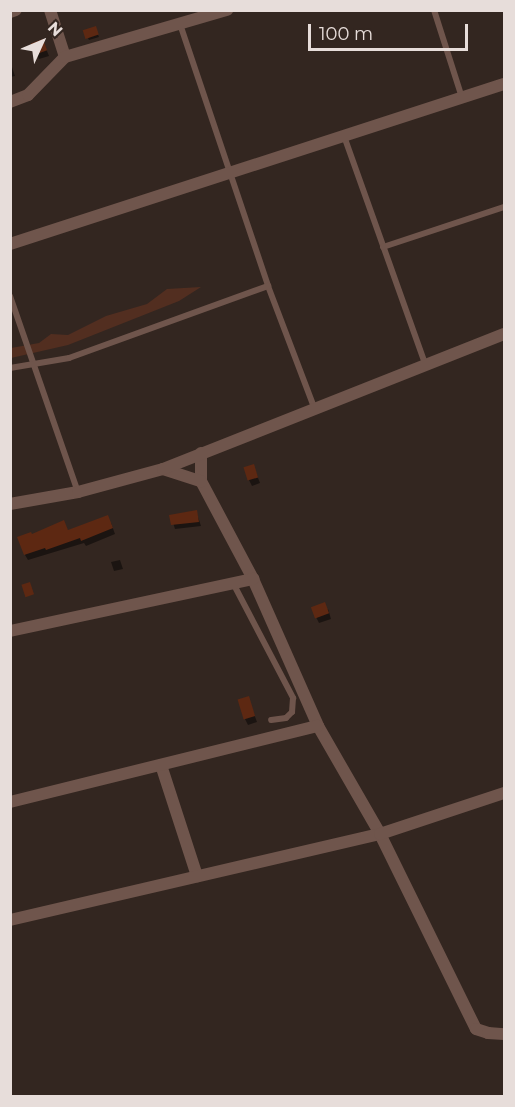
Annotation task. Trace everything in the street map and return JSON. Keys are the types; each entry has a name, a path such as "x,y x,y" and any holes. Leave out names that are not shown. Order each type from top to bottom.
{"street":[{"path":"10,12 16,10"},
{"path":"50,10 65,57"},
{"path":"10,102 28,95 65,57 227,10"},
{"path":"10,244 504,84"},
{"path":"10,504 78,492 163,470 504,334"},
{"path":"201,453 201,481 253,579 318,726 380,834 476,1029 488,1033 504,1034"},
{"path":"163,470 201,481"},
{"path":"10,631 253,579"},
{"path":"10,802 318,726"},
{"path":"161,765 197,876"},
{"path":"10,920 380,834 504,793"}],"lane":[{"path":"434,10 462,98"},
{"path":"179,23 268,286 315,410"},
{"path":"344,136 426,365"},
{"path":"383,247 504,207"},
{"path":"10,368 69,358 268,286"},
{"path":"10,296 78,492"},
{"path":"233,583 293,698 292,712 286,718 271,720"}],"shaded area":[{"path":"201,287 179,301 68,345 11,358 11,348 39,343 51,334 68,335 106,316 147,304 167,289"}],"building":[{"path":"96,26 99,35 85,39 83,30"},
{"path":"43,39 47,50 35,55 31,43"},
{"path":"254,464 258,477 248,481 243,467"},
{"path":"197,510 199,522 171,525 169,515"},
{"path":"108,515 113,528 81,541 80,538 46,550 45,548 24,555 17,537 31,532 32,534 64,520 68,530"},
{"path":"30,582 34,594 25,597 21,585"},
{"path":"325,602 329,613 315,618 311,607"},
{"path":"249,696 255,716 244,720 238,700"}]}
